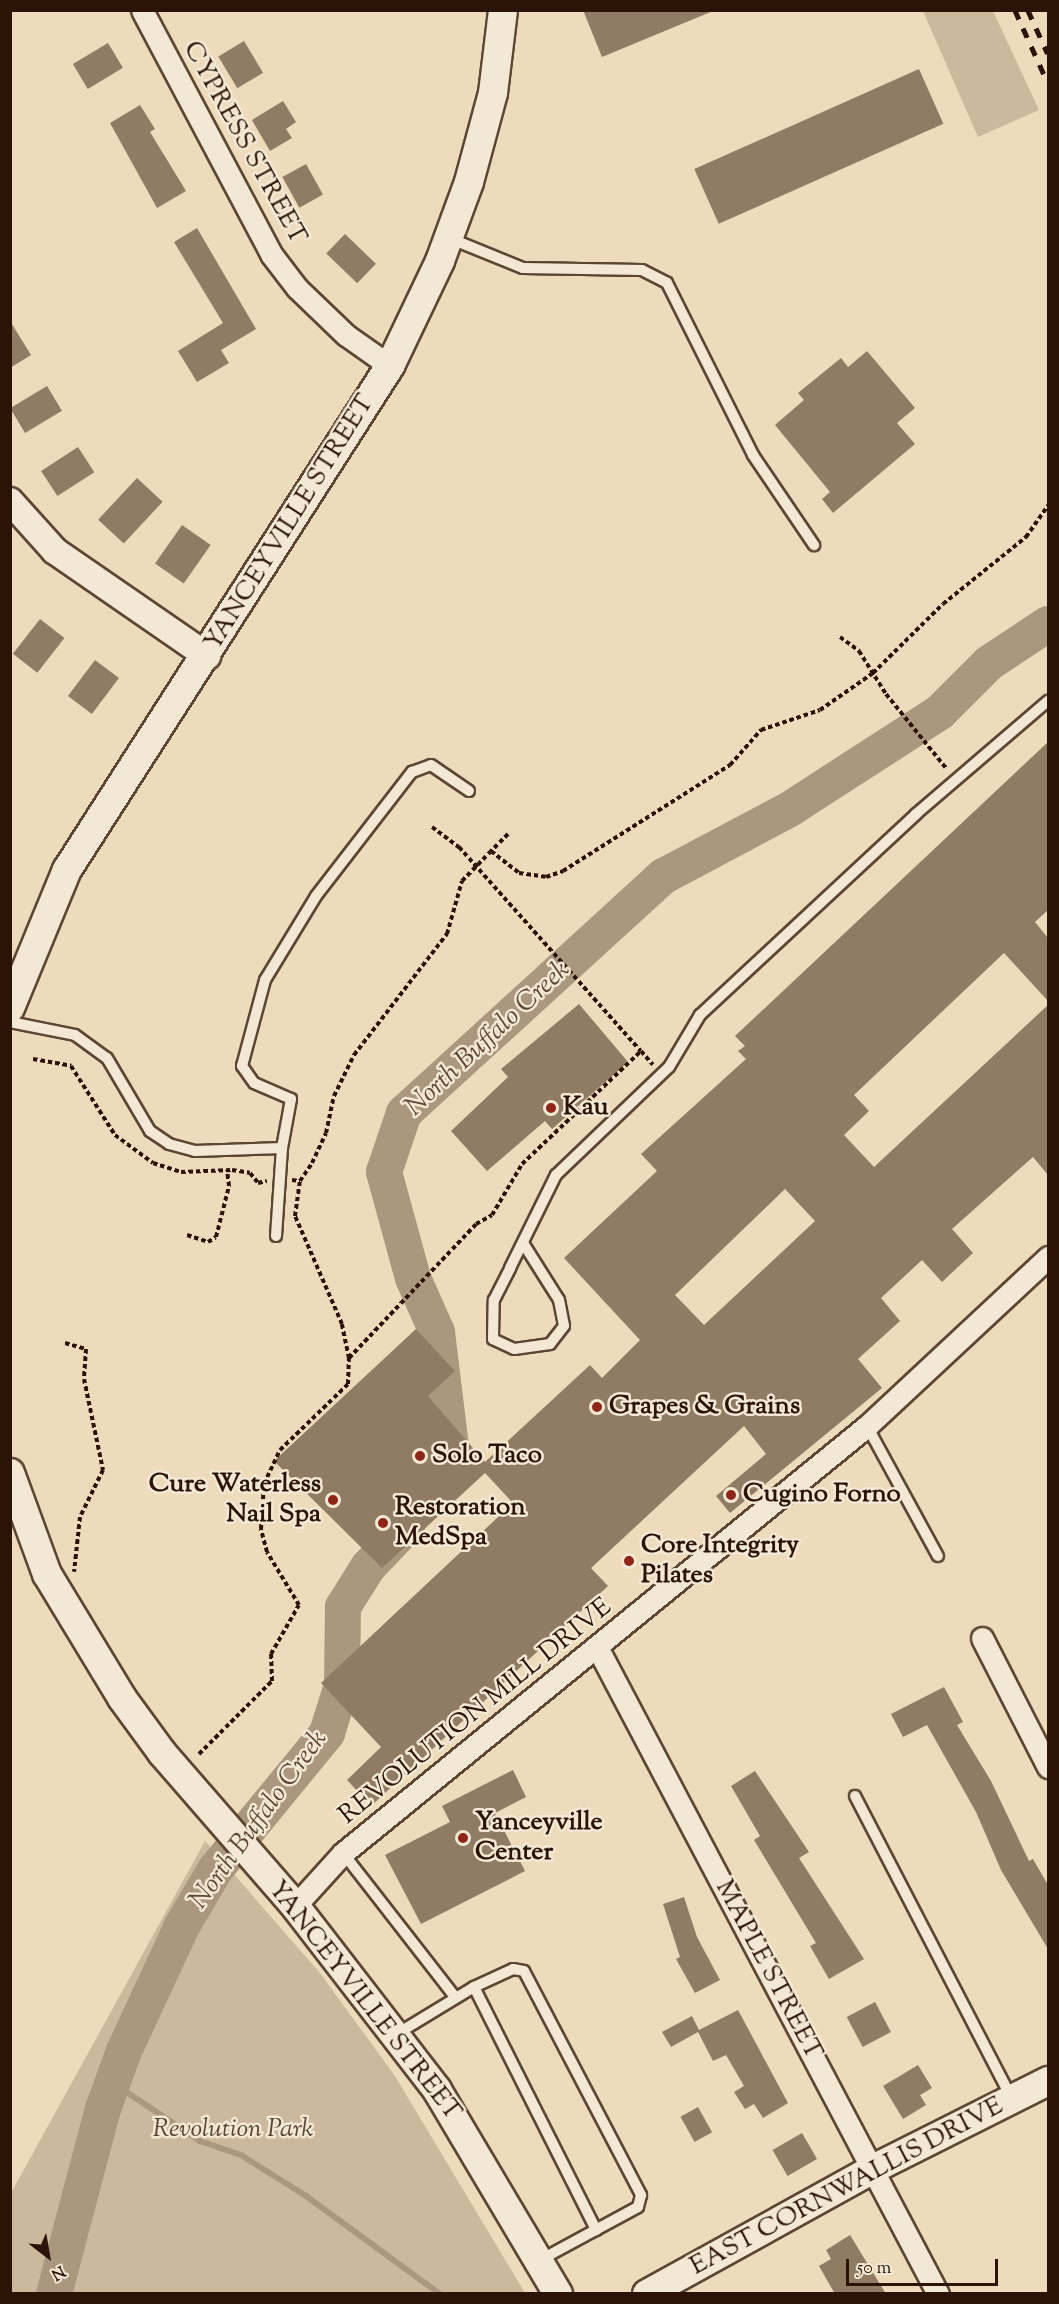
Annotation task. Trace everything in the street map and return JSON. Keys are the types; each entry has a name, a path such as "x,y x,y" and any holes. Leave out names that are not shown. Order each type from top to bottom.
{"main road":[{"name":"YANCEYVILLE STREET","path":"10,1008 67,870 207,656 390,366 449,238 470,182 493,93 503,10"},
{"name":"YANCEYVILLE STREET","path":"10,1473 28,1527 72,1622 146,1733 286,1896 394,2035 464,2132 558,2294"},
{"name":"EAST CORNWALLIS DRIVE","path":"647,2294 873,2169 1048,2081"}],"street":[{"name":"CYPRESS STREET","path":"142,10 271,254 297,288 346,335 390,366"},
{"path":"10,501 55,551 207,656"},
{"name":"REVOLUTION MILL DRIVE","path":"286,1896 343,1853 867,1426 1048,1257"},
{"path":"982,1638 1048,1767"},
{"name":"MAPLE STREET","path":"597,1647 938,2294"}],"lane":[{"path":"449,238 523,268 642,270 668,283 753,455 814,545"},
{"path":"523,1243 560,1300 564,1326 550,1344 514,1349 492,1338 494,1300 556,1175 662,1074 700,1015 916,814 1048,701"},
{"path":"276,1236 282,1148 291,1098 254,1083 242,1066 265,980 316,897 412,772 431,765 469,791"},
{"path":"10,1022 75,1035 107,1058 150,1131 169,1144 195,1151 282,1148"},
{"path":"867,1426 938,1556"},
{"path":"855,1796 1012,2100"},
{"path":"343,1853 455,1997"},
{"path":"394,2035 474,1987 513,1969 524,1971 641,2195 639,2206 539,2261"},
{"path":"474,1987 596,2230"}],"path":[{"path":"491,851 530,877 563,871 730,765 761,730 820,710 873,673 943,604 1026,537 1048,505"},
{"path":"840,637 859,651 886,693 936,756"},
{"path":"432,827 476,867 662,1074"},
{"path":"199,1754 272,1681 271,1654 299,1605 267,1552 261,1529 264,1484 280,1450 348,1384 349,1358 342,1324 295,1216 300,1181 326,1133 334,1096 354,1055 447,934 462,880 508,834"},
{"path":"349,1358 463,1238 492,1215 522,1164 642,1051"},
{"path":"187,1235 208,1242 216,1237 229,1186 227,1170"},
{"path":"280,1179 300,1181"},
{"path":"65,1343 86,1349 84,1379 103,1470 80,1517 79,1561 74,1572"}],"green space":[{"path":"923,11 993,11 1039,110 978,137"},
{"name":"Revolution Park","path":"205,1841 320,1973 395,2076 525,2293 11,2293 11,2193"}],"building":[{"path":"583,10 713,10 713,11 602,57"},
{"path":"244,41 263,73 237,88 218,56"},
{"path":"108,43 123,68 88,89 73,64"},
{"path":"919,69 943,124 719,224 694,169"},
{"path":"283,101 296,122 286,129 292,138 270,151 252,120"},
{"path":"140,105 155,129 150,132 186,191 157,208 110,123"},
{"path":"306,164 323,195 299,208 282,177"},
{"path":"197,228 256,329 221,350 229,363 197,382 178,351 223,323 174,242"},
{"path":"345,234 376,264 357,283 326,253"},
{"path":"10,321 31,355 10,368"},
{"path":"867,351 915,408 897,423 915,444 833,513 822,499 830,492 775,425 804,400 798,393 841,358 848,367"},
{"path":"47,386 62,411 25,433 10,408"},
{"path":"78,447 94,472 57,496 41,471"},
{"path":"137,478 163,502 124,544 98,520"},
{"path":"182,525 211,545 184,584 155,564"},
{"path":"40,619 64,638 37,673 13,654"},
{"path":"95,660 119,678 92,714 68,696"},
{"path":"1048,742 1048,910 1035,922 1048,938 1048,1001 1004,953 854,1095 869,1111 844,1135 874,1167 1048,1005 1048,1175 1033,1157 952,1229 973,1253 942,1282 922,1260 881,1298 900,1321 858,1359 882,1388 730,1513 716,1496 766,1454 744,1426 591,1568 608,1586 371,1806 347,1780 381,1747 321,1683 513,1503 485,1473 382,1568 274,1461 416,1329 455,1371 428,1396 485,1462 590,1365 602,1378 640,1340 564,1258 657,1171 641,1154 746,1059 738,1051 745,1046 735,1036","holes":["785,1189 815,1221 704,1325 675,1295"]},
{"path":"579,1004 628,1062 552,1129 545,1121 487,1171 451,1131 508,1077 501,1069"},
{"path":"944,1687 963,1722 957,1725 991,1781 1029,1861 1033,1859 1048,1885 1048,1949 1001,1870 976,1812 927,1725 903,1737 891,1714"},
{"name":"Yanceyville Center","path":"513,1770 526,1797 495,1813 525,1871 421,1924 385,1855 450,1822 442,1806"},
{"path":"755,1771 809,1852 799,1858 864,1959 829,1979 810,1946 816,1943 754,1840 760,1836 731,1786"},
{"path":"684,1897 697,1937 720,1980 695,1993 676,1959 680,1957 663,1904"},
{"path":"875,2002 891,2032 863,2047 847,2017"},
{"path":"738,2010 788,2103 763,2118 754,2104 745,2109 734,2092 744,2086 726,2055 713,2061 698,2032 671,2047 662,2032 692,2016 699,2030"},
{"path":"918,2065 932,2088 920,2095 926,2105 903,2119 883,2086"},
{"path":"698,2107 712,2132 695,2142 681,2117"},
{"path":"802,2133 817,2159 788,2176 773,2150"},
{"path":"850,2235 886,2294 835,2294 819,2266 831,2259 826,2250"}],"waterway":[{"name":"North Buffalo Creek","path":"453,1463 437,1332 413,1278 384,1172 404,1113 664,876 790,809 940,712 989,663 1048,624"},
{"name":"North Buffalo Creek","path":"54,2294 103,2109 124,2051 182,1926 215,1870 327,1733 342,1685 343,1607 368,1567 407,1526"},
{"path":"113,2083 200,2141 241,2155 306,2196 440,2294"}],"railway":[{"path":"1015,10 1048,83"},
{"path":"1028,10 1048,54"}],"place":[{"name":"Kau","path":"551,1108"},
{"name":"Grapes & Grains","path":"597,1407"},
{"name":"Solo Taco","path":"420,1456"},
{"name":"Cugino Forno","path":"731,1495"},
{"name":"Cure Waterless Nail Spa","path":"333,1500"},
{"name":"Restoration MedSpa","path":"383,1523"},
{"name":"Core Integrity Pilates","path":"629,1561"},
{"name":"Yanceyville Center","path":"463,1838"}]}
